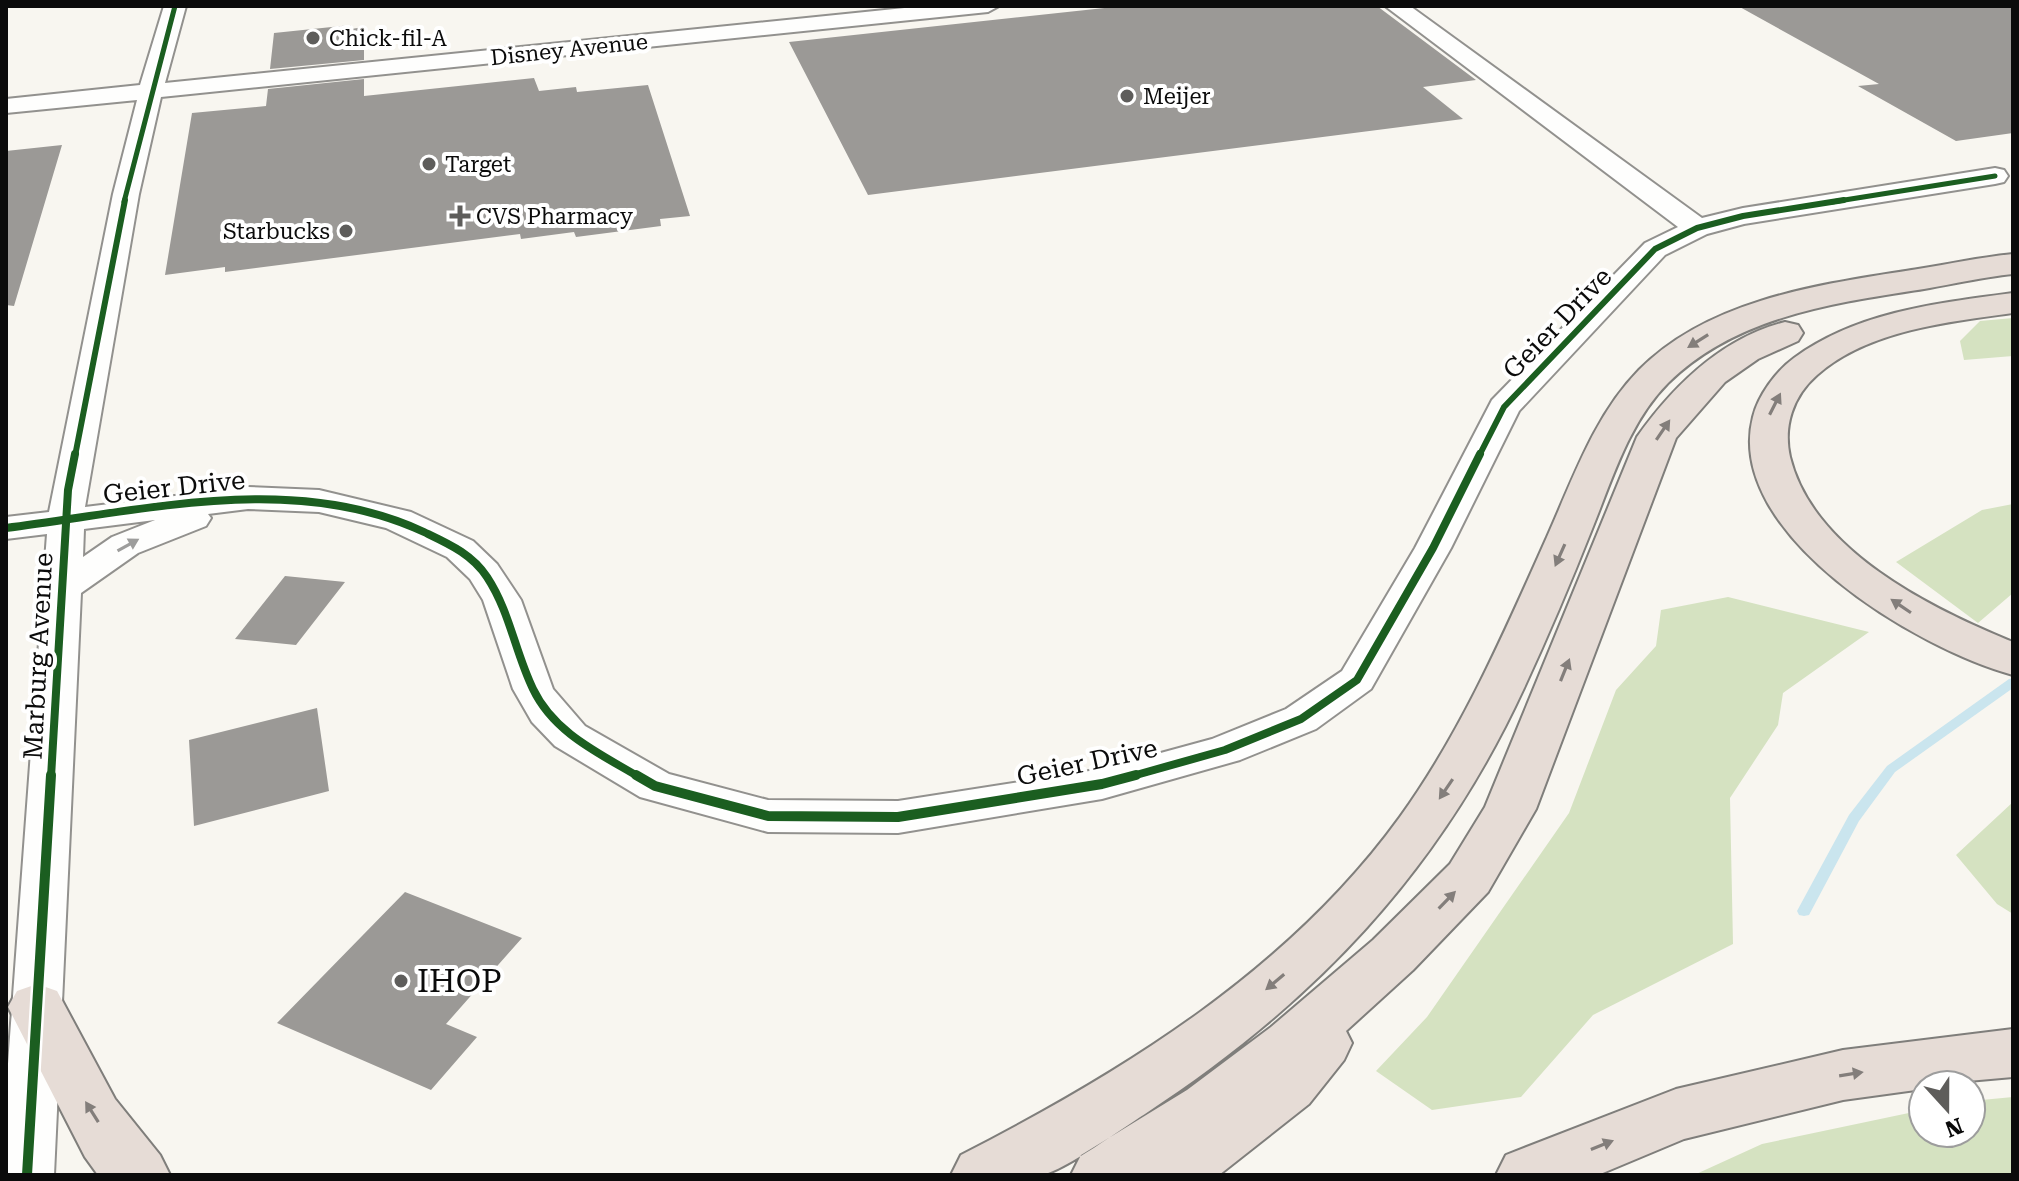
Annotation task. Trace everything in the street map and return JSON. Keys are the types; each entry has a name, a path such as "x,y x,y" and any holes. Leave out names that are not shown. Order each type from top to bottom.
{"highway":[{"path":"983,1175 1069,1131 1164,1071 1307,956 1361,905 1417,832 1467,757 1607,449 1652,378 1705,336 1748,317 1856,288 2013,264"},
{"path":"1934,277 2013,275"},
{"path":"1103,1175 1209,1108 1292,1044 1393,955 1469,878 1510,809 1657,437 1683,401 1739,352 1815,323 1915,301 2013,291"},
{"path":"2013,303 1902,321 1858,337 1813,361 1780,392 1767,418 1767,456 1781,495 1812,535 1855,574 1909,612 2013,660"},
{"path":"1172,1175 1288,1086 1393,955"},
{"path":"37,1007 87,1105 126,1163 138,1175"},
{"path":"1529,1175 1676,1115 1843,1075 1998,1055"}],"street":[{"name":"Marburg Avenue","path":"27,1175 68,490 92,355 150,91 175,6"},
{"name":"Disney Avenue","path":"6,106 988,6"},
{"path":"1396,6 1697,228"},
{"name":"Geier Drive","path":"6,528 248,498 319,501 398,520 460,549 484,572 502,600 533,689 547,712 570,736 655,786 768,816 898,817 1102,784 1238,744 1301,719 1357,680 1427,561 1504,407 1655,249 1697,228 1743,216 1995,176"},
{"path":"63,588 125,545 248,498"}],"green space":[{"path":"2013,318 2013,356 1964,360 1960,341 1980,321"},
{"path":"2013,504 2013,593 1978,623 1896,562 1982,510"},
{"path":"1728,597 1869,632 1783,693 1778,725 1730,798 1733,944 1593,1015 1521,1097 1432,1110 1376,1071 1427,1017 1569,813 1616,690 1656,646 1661,610"},
{"path":"2013,802 2013,914 1997,904 1956,855"},
{"path":"2013,1097 2013,1175 1694,1175 1762,1144 1907,1113 1907,1149 1987,1149 1987,1099"}],"building":[{"name":"Meijer","path":"1123,6 1377,6 1476,80 1423,87 1463,119 868,195 789,42"},
{"path":"1738,6 2013,6 2013,133 1956,141 1858,86 1879,84"},
{"path":"351,25 351,29 364,27 364,60 270,69 274,33"},
{"name":"Target","path":"534,78 539,91 576,87 577,92 648,85 690,216 660,219 661,226 576,237 574,232 521,239 520,234 225,272 225,267 165,275 192,113 266,106 268,89 364,79 364,96"},
{"path":"62,145 14,306 6,305 6,151"},
{"path":"285,576 345,582 296,645 235,639"},
{"path":"317,708 329,791 194,826 189,740"},
{"name":"IHOP","path":"405,892 522,938 446,1024 477,1037 431,1090 277,1023"}],"waterway":[{"path":"1804,911 1854,818 1891,769 2013,682"}],"cycle path":[{"path":"27,1175 68,490 126,194 160,53 175,6"},
{"path":"6,528 248,498 319,501 398,520 460,549 484,572 502,600 533,689 547,712 570,736 655,786 768,816 898,817 1102,784 1225,750 1301,719 1357,680 1433,548 1504,407 1655,249 1697,228 1743,216 1995,176"}],"place":[{"name":"Chick-fil-A","path":"313,38"},
{"name":"Meijer","path":"1127,96"},
{"name":"Target","path":"429,164"},
{"name":"CVS Pharmacy","path":"460,216"},
{"name":"Starbucks","path":"346,231"},
{"name":"IHOP","path":"401,981"}]}
